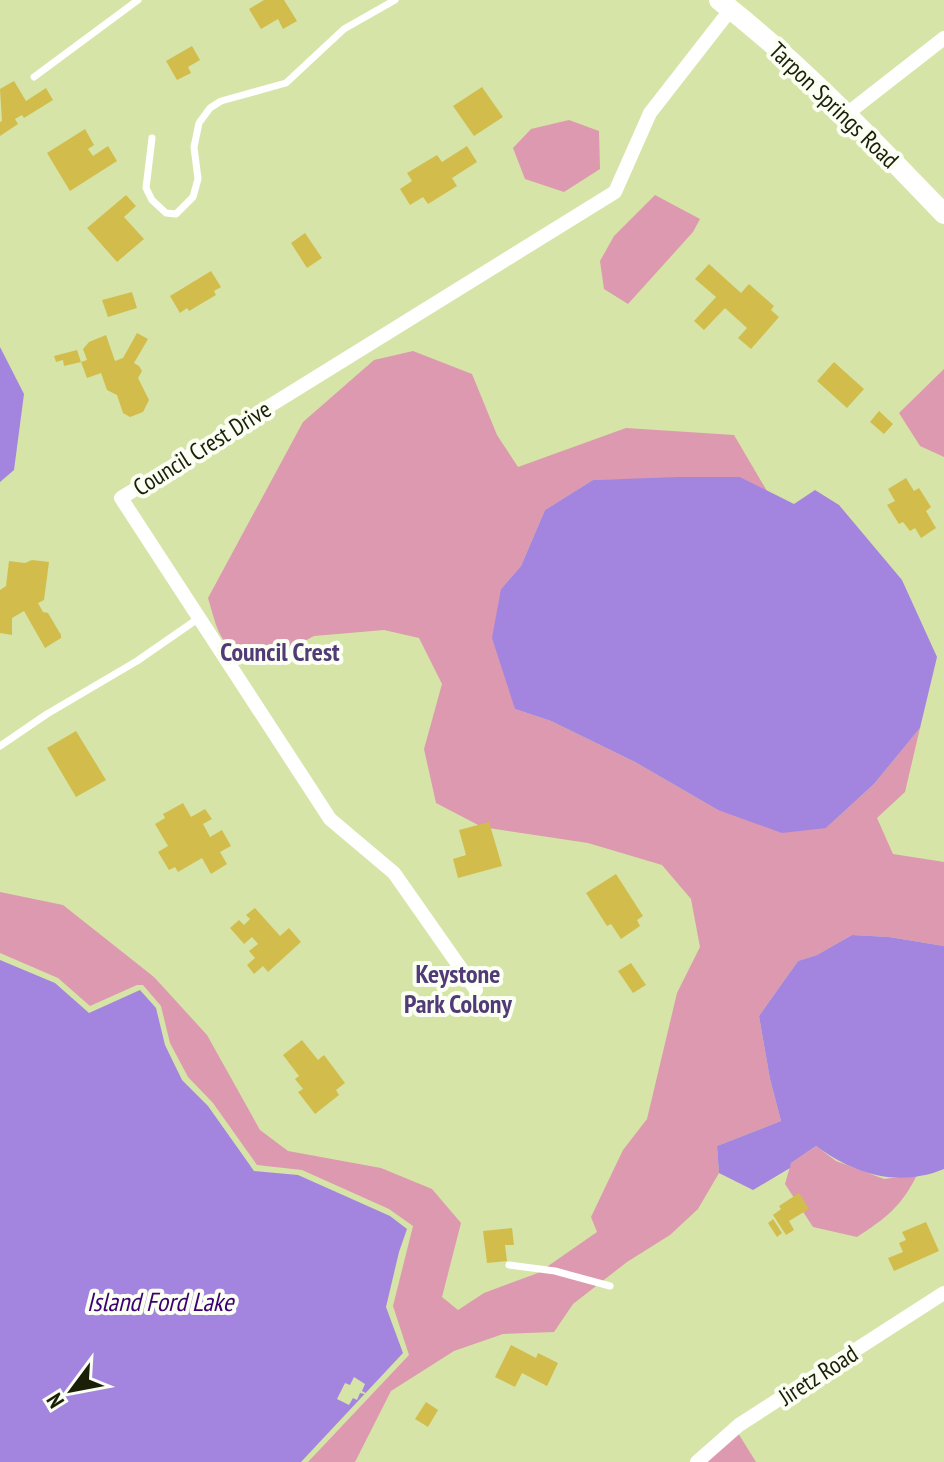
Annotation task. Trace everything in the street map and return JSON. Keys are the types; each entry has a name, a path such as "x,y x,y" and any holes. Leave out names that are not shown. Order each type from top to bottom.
{"main road":[{"name":"Tarpon Springs Road","path":"725,4 848,113 944,214"}],"street":[{"name":"Council Crest Drive","path":"476,990 394,873 330,819 121,498 615,192 650,113 725,4"},
{"path":"848,113 944,38"},
{"name":"Jiretz Road","path":"697,1462 739,1425 944,1293"}],"lane":[{"path":"34,77 138,0"},
{"path":"152,138 146,188 152,200 166,213 176,214 193,197 198,179 194,147 199,123 210,108 221,101 286,83 344,29 395,0"},
{"path":"0,746 47,714 137,661 199,618"},
{"path":"509,1265 555,1271 610,1286"}],"shaded area":[{"path":"569,120 599,131 600,169 564,192 525,179 513,148 531,129"},
{"path":"655,195 700,219 693,232 628,304 604,289 600,261 614,236"},
{"path":"413,351 472,374 497,435 518,467 626,428 734,435 767,491 740,477 593,480 545,510 521,566 501,589 515,709 551,721 635,762 718,810 826,828 874,784 920,728 905,792 877,818 893,854 944,862 944,946 889,937 852,935 817,955 798,961 759,1016 781,1121 717,1146 719,1173 698,1209 670,1235 627,1262 573,1304 554,1332 503,1334 454,1351 391,1391 355,1462 308,1462 409,1355 393,1306 413,1226 389,1209 302,1170 257,1165 213,1103 188,1077 170,1043 161,1006 143,985 90,1006 58,978 0,953 0,892 63,905 154,977 207,1035 260,1130 288,1151 381,1168 432,1189 461,1223 442,1297 458,1310 484,1293 538,1273 597,1232 591,1217 623,1150 647,1119 677,993 700,947 691,899 662,865 588,843 482,827 436,803 424,749 442,684 419,638 384,630 314,636 258,665 223,639 208,598 303,422 374,360"},
{"path":"944,369 944,457 920,446 899,413"},
{"path":"816,1146 836,1161 884,1179 917,1175 892,1211 857,1237 813,1227 785,1184 791,1163"},
{"path":"738,1433 756,1462 706,1462"}],"water":[{"path":"0,347 24,394 14,470 0,482"},
{"path":"740,477 794,504 815,490 839,505 902,580 937,657 920,728 874,784 826,828 782,833 718,810 635,762 551,721 515,709 492,638 501,589 521,566 545,510 593,480"},
{"path":"852,935 889,937 944,946 944,1169 910,1177 877,1175 846,1164 816,1146 791,1163 790,1168 753,1190 719,1173 717,1146 781,1121 759,1016 798,961 817,955"},
{"name":"Island Ford Lake","path":"0,960 55,983 89,1013 140,990 156,1008 165,1045 182,1080 208,1106 254,1171 298,1175 390,1216 407,1229 386,1307 403,1353 301,1462 0,1462"}],"pier":[{"path":"354,1377 365,1384 362,1391 369,1395 360,1393 357,1400 353,1398 349,1405 337,1399 345,1383 350,1385"}],"building":[{"path":"264,0 284,0 297,21 283,29 278,19 261,29 249,9"},
{"path":"192,46 200,60 188,67 191,73 177,80 166,61"},
{"path":"14,81 26,101 46,88 53,100 24,118 22,115 15,119 18,124 0,136 0,89"},
{"path":"482,87 503,117 474,136 453,106"},
{"path":"85,129 94,145 88,149 93,156 108,146 117,161 70,191 47,153"},
{"path":"467,146 477,162 452,178 457,186 428,204 423,197 410,205 400,189 412,181 407,173 437,155 442,162"},
{"path":"126,195 136,206 124,217 144,239 117,262 87,228"},
{"path":"305,233 322,258 307,268 291,243"},
{"path":"709,264 741,293 749,284 774,306 771,310 779,317 751,349 738,338 747,328 725,308 704,330 694,321 716,297 695,279"},
{"path":"211,271 221,287 214,291 216,295 180,313 170,296"},
{"path":"132,292 137,308 108,317 102,300"},
{"path":"137,333 148,339 134,363 142,371 138,378 149,400 143,412 130,417 123,413 117,395 107,390 101,373 87,378 81,362 87,360 83,349 89,342 106,335 115,361 123,358"},
{"path":"77,350 81,362 64,366 63,360 56,362 54,356"},
{"path":"834,362 864,389 847,408 817,381"},
{"path":"879,411 893,424 884,434 870,422"},
{"path":"906,478 914,491 919,488 931,507 926,511 936,528 921,538 915,528 910,531 903,522 899,524 887,505 895,501 888,489"},
{"path":"32,560 49,562 44,600 38,603 61,635 45,648 24,611 12,618 12,635 0,633 0,590 6,586 9,561 25,563"},
{"path":"76,731 106,780 76,797 47,748"},
{"path":"183,803 191,817 205,809 212,819 203,824 210,837 222,830 231,846 220,852 227,864 211,874 202,858 178,872 175,867 169,870 158,852 168,846 155,824 165,818 163,814"},
{"path":"489,822 502,866 458,878 453,859 466,855 459,830"},
{"path":"616,874 643,916 637,920 640,926 621,939 611,924 607,926 586,893"},
{"path":"255,908 280,936 289,928 301,942 268,972 263,966 254,974 247,965 255,958 249,951 258,944 252,937 244,944 230,928 239,920 244,925 250,919 246,915"},
{"path":"631,963 646,985 633,993 618,971"},
{"path":"302,1040 318,1060 324,1055 345,1083 336,1090 339,1095 315,1114 298,1092 303,1089 295,1079 299,1076 283,1055"},
{"path":"799,1193 809,1209 789,1221 794,1230 786,1235 773,1215 781,1209 779,1206"},
{"path":"773,1219 782,1233 777,1237 768,1223"},
{"path":"926,1222 939,1251 894,1271 888,1258 903,1252 899,1243 906,1240 902,1232"},
{"path":"512,1228 514,1245 505,1245 507,1261 487,1263 483,1231"},
{"path":"511,1345 536,1358 538,1353 558,1363 547,1386 522,1373 515,1387 495,1377"},
{"path":"426,1402 438,1410 428,1427 415,1419"}],"district":[{"name":"Council Crest","path":"280,651"},
{"name":"Keystone Park Colony","path":"458,988"}]}
